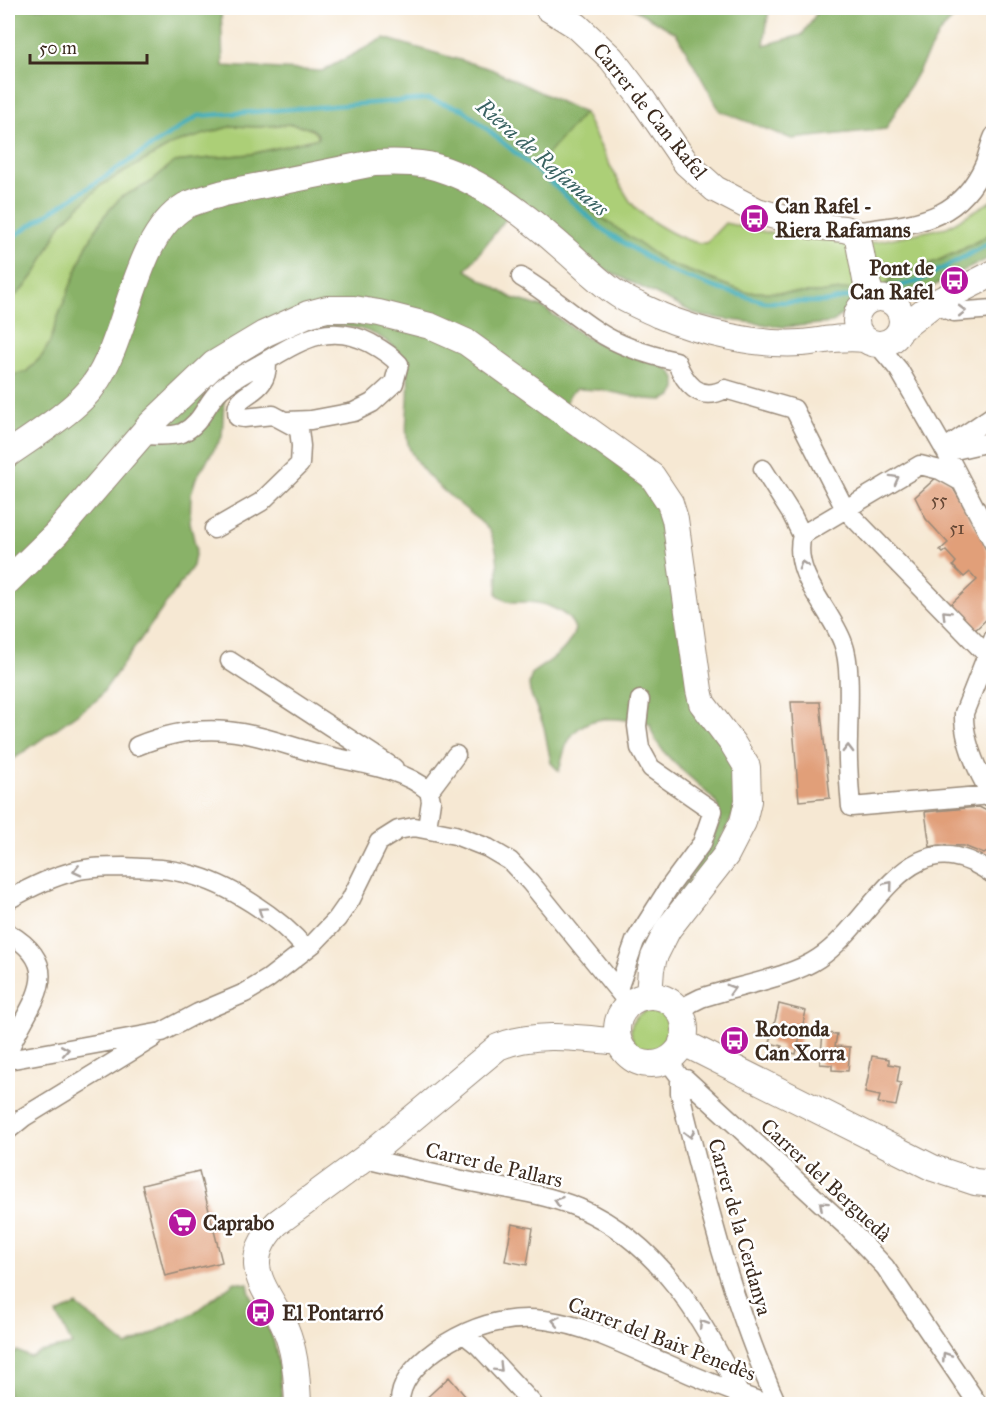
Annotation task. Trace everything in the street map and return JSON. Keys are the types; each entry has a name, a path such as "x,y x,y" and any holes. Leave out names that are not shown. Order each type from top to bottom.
{"street":[{"name":"Carrer de Can Rafel","path":"548,8 577,26 611,58 686,163 715,189 735,201 783,219 811,226 844,229 858,242"},
{"path":"993,136 985,162 975,183 953,207 929,220 858,242 866,280 899,370 945,451 993,544"},
{"path":"8,454 74,405 92,388 114,349 153,242 166,221 176,213 200,200 224,193 374,163 393,162 430,166 455,174 519,212 621,297 661,316 732,337 800,343 835,338 880,320 933,304 993,273"},
{"path":"521,277 557,300 599,333 640,353 676,361 686,382 702,393 717,393 725,389 794,409 845,509 987,655"},
{"path":"933,304 954,312 993,309"},
{"path":"8,581 56,534 141,435 214,364 264,334 308,314 327,309 354,309 430,326 466,342 652,476 670,504 675,519 691,644 702,703 747,768 748,801 743,822 726,855 668,929 654,957 651,969 632,996 619,1022 619,1042 622,1049 630,1057 640,1062 649,1065 660,1064 933,1168 965,1179 993,1184"},
{"path":"141,435 180,434 198,423 219,391 235,379 310,337 339,333 362,339 392,356 399,364 394,383 372,403 354,412 311,420 287,421"},
{"path":"214,529 261,502 300,464 299,429 273,415 238,417 236,409 238,401 262,384 268,373 267,360"},
{"path":"945,451 993,415"},
{"path":"945,451 993,441"},
{"path":"802,535 920,465 940,471 960,482"},
{"path":"763,469 802,535 799,546 801,564 813,590 832,617 844,645 848,676 848,773 851,807 991,790 967,741 964,713 993,637"},
{"path":"230,661 392,766 397,774"},
{"path":"632,996 635,941 668,889 702,843 713,811 651,768 640,748 637,726 640,700"},
{"path":"136,746 160,736 185,731 225,730 258,735 405,776 429,791 431,801 427,828"},
{"path":"429,791 456,755"},
{"path":"8,1130 24,1117 162,1032 198,1013 245,993 268,979 323,935 345,910 379,842 404,828 427,828 455,835 477,843 510,861 632,996 666,1000 679,1013 683,1022 680,1072"},
{"path":"679,1013 701,998 793,971 819,958 852,927 896,876 910,865 933,858 957,856 979,864 993,875"},
{"path":"8,900 54,877 97,867 142,868 189,874 233,892 260,908 283,926 306,949"},
{"path":"8,933 32,952 41,975 33,1006 8,1052"},
{"path":"8,1060 162,1032"},
{"path":"298,1404 292,1346 284,1324 260,1281 257,1271 259,1253 268,1232 277,1222 364,1158 498,1047 521,1040 546,1037 619,1042"},
{"name":"Carrer de la Cerdanya","path":"680,1072 713,1222 740,1312 777,1404"},
{"name":"Carrer del Berguedà","path":"680,1072 848,1228 885,1267 978,1404"},
{"name":"Carrer de Pallars","path":"364,1158 548,1197 580,1209 616,1228 656,1262 686,1298 707,1330 740,1395"},
{"name":"Carrer del Baix Penedès","path":"400,1404 405,1381 418,1365 436,1350 484,1325 509,1319 545,1319 566,1323 626,1345 740,1395 767,1404"},
{"path":"464,1334 533,1404"}],"green space":[{"path":"8,8 221,8 223,66 322,71 384,38 491,69 584,113 542,160 592,211 667,263 745,292 818,293 857,288 847,310 832,323 784,327 700,316 598,266 519,202 466,270 512,298 542,307 587,338 613,350 662,366 671,371 676,380 676,389 672,396 663,400 645,399 602,390 577,389 570,394 564,406 652,468 711,700 755,770 670,946 644,941 710,846 719,822 718,805 668,757 653,735 650,724 615,719 592,721 574,733 566,747 559,771 551,763 544,727 529,684 532,673 563,649 575,629 563,613 549,606 507,601 497,594 497,553 489,530 427,474 411,452 406,423 409,391 403,359 386,341 363,330 338,326 295,335 265,346 228,374 222,437 196,478 191,494 190,522 196,549 193,566 98,699 8,763 8,374 26,372 42,356 50,342 86,247 104,216 121,197 148,184 174,162 251,154 319,138 312,129 291,124 259,127 232,126 173,144 100,186 61,224 37,271 25,287 8,302"},
{"path":"632,8 769,8 764,45 802,35 820,8 964,8 940,32 886,129 792,139 720,111 676,33"},
{"path":"584,113 630,201 654,222 687,240 706,243 725,223 779,235 870,243 947,227 993,200 993,232 946,257 895,274 885,287 818,293 745,292 667,263 592,211 542,160"},
{"path":"291,124 311,130 319,138 251,154 174,162 148,184 121,197 104,216 86,247 50,342 42,356 26,372 8,374 8,302 25,287 37,271 61,224 100,186 178,141 232,126 259,127"},
{"path":"993,232 993,256 912,297 885,287 895,274 946,258"},
{"path":"652,1010 667,1016 673,1031 667,1046 652,1052 637,1046 631,1031 637,1016"},
{"path":"235,1282 248,1284 252,1298 274,1343 282,1397 273,1404 8,1404 8,1359 17,1351 30,1357 40,1352 72,1345 57,1314 77,1305 127,1346 192,1314"}],"building":[{"path":"938,476 949,481 984,541 988,556 988,618 973,632 949,606 977,580 970,572 964,577 953,566 956,562 946,551 943,553 940,550 948,543 926,519 915,497"},
{"path":"791,702 820,702 830,798 799,801"},
{"path":"979,807 991,813 993,819 993,849 984,854 964,846 930,847 925,812"},
{"path":"779,1004 806,1011 796,1054 781,1050 782,1046 770,1043"},
{"path":"823,1033 837,1034 835,1046 850,1047 848,1071 832,1070 832,1065 820,1064"},
{"path":"872,1056 889,1059 889,1064 900,1066 897,1082 901,1083 896,1106 878,1103 880,1096 865,1093"},
{"name":"Caprabo","path":"199,1171 222,1262 165,1276 142,1185"},
{"path":"512,1224 533,1228 527,1265 505,1261"},
{"path":"449,1377 472,1404 421,1403"}],"waterway":[{"name":"Riera de Rafamans","path":"8,240 198,116 428,99 463,109 602,229 667,270 719,289 765,302 825,302 862,294"},
{"name":"Riera de Rafamans","path":"879,290 917,282 994,241"}],"place":[{"name":"Can Rafel - Riera Rafamans","path":"754,218"},
{"name":"Pont de Can Rafel","path":"955,280"},
{"name":"Rotonda Can Xorra","path":"734,1041"},
{"name":"Caprabo","path":"182,1223"},
{"name":"El Pontarró","path":"261,1313"}]}
